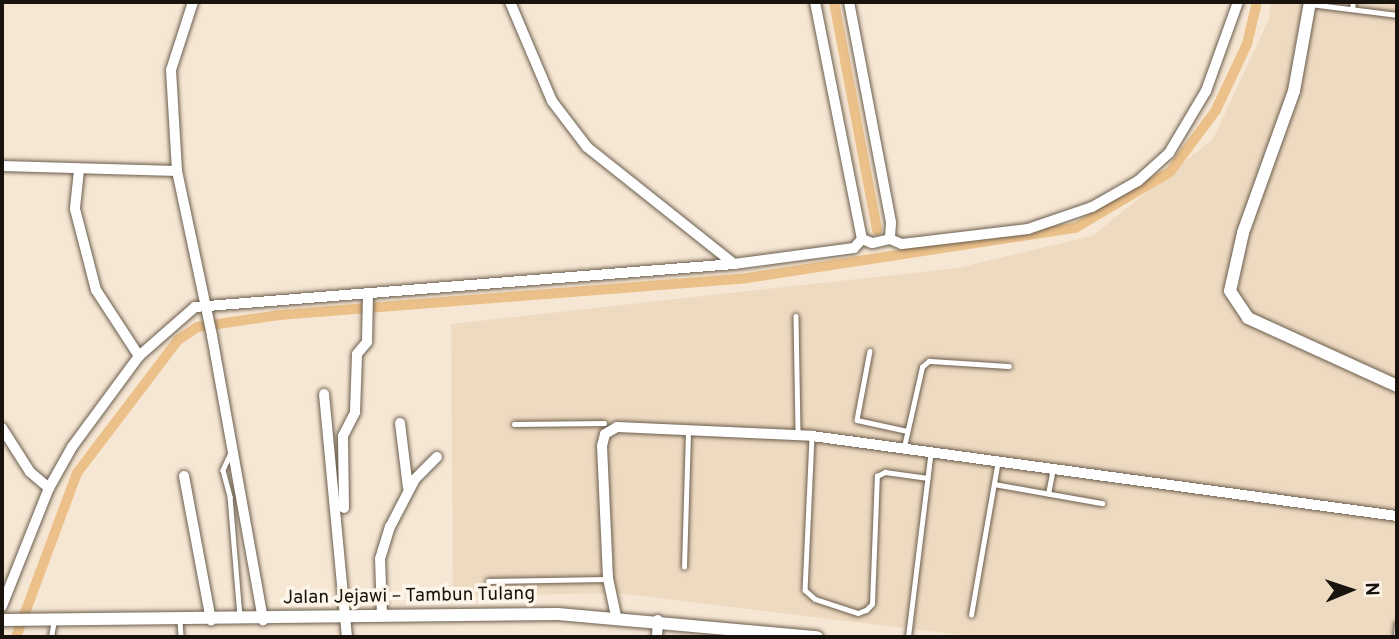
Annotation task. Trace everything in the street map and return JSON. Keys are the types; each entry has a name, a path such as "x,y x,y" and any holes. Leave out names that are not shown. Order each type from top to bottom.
{"street":[{"path":"193,2 172,70 177,171 207,308 263,620"},
{"path":"510,2 552,101 587,147 734,264"},
{"path":"816,2 862,239"},
{"path":"849,2 890,239"},
{"path":"862,239 872,243 890,239 902,244 1028,229 1093,207 1138,181 1169,153 1206,91 1238,2"},
{"path":"1310,3 1304,47 1285,121 1243,233 1230,291 1248,318 1397,386"},
{"path":"2,166 177,171"},
{"path":"79,170 75,209 96,290 139,356"},
{"path":"2,601 49,488 72,447 139,356 183,314 207,308 368,298 734,264 853,248 862,239"},
{"path":"344,508 343,436 355,412 357,354 367,342 368,298"},
{"path":"324,394 347,637"},
{"path":"400,423 408,488"},
{"path":"616,616 608,579 602,446 605,433 617,427 688,428 812,436 1397,516"},
{"path":"2,428 30,472 49,488"},
{"path":"382,615 380,559 408,488 438,457"},
{"path":"184,476 211,620"},
{"name":"Jalan Jejawi – Tambun Tulang","path":"6,620 263,620 382,615 616,616 817,637"},
{"path":"657,637 659,620"}],"lane":[{"path":"1352,9 1353,2"},
{"path":"1310,3 1397,15"},
{"path":"796,316 799,435"},
{"path":"870,351 855,416 861,423 907,431"},
{"path":"904,447 922,366 929,361 1009,366"},
{"path":"514,424 604,423"},
{"path":"684,567 688,428"},
{"path":"812,436 805,590 815,598 858,613 872,604 877,476 885,472 928,478"},
{"path":"908,637 931,451"},
{"path":"232,452 223,462 223,470 230,497 241,619"},
{"path":"971,615 999,460"},
{"path":"1048,494 1053,468"},
{"path":"994,484 1102,503"},
{"path":"488,581 608,579"},
{"path":"51,637 54,619"},
{"path":"180,621 181,637"},
{"path":"1396,637 1397,624"}],"shaded area":[{"path":"1271,2 1397,2 1397,637 978,637 617,593 453,596 451,324 957,268 1092,236 1213,139 1269,19"}],"waterway":[{"path":"834,2 877,230"},
{"path":"16,637 77,473 178,340 197,327 279,315 747,278 1075,228 1170,172 1216,110 1247,44 1257,2"}]}
